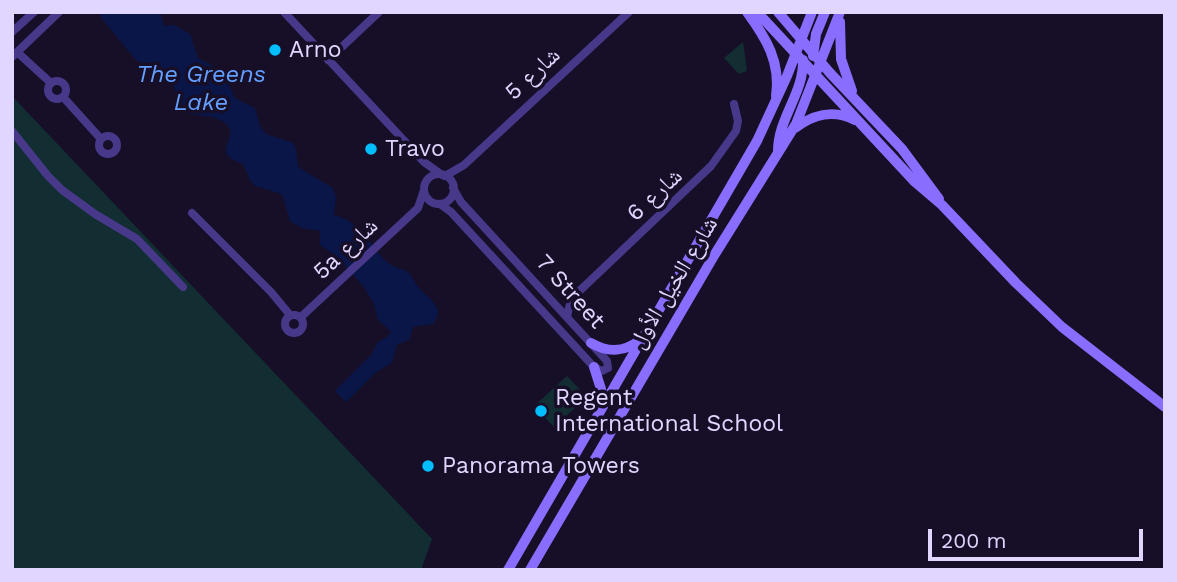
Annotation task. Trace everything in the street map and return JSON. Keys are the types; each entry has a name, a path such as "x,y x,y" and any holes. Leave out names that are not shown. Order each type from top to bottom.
{"main road":[{"path":"747,12 763,33 773,55 777,79 775,103"},
{"path":"757,12 799,45 816,66 858,103 912,161 942,205"},
{"path":"778,12 791,27 803,63 797,89 782,125 778,151"},
{"name":"شارع الخيل الأول","path":"508,570 757,141 787,76 812,12"},
{"path":"825,12 816,34 816,66 825,87 923,190 942,205 1062,327 1165,407"},
{"path":"841,12 841,59 847,82 858,103"},
{"name":"شارع الخيل الأول","path":"530,570 791,132 816,66 841,12"},
{"path":"803,63 816,66"},
{"path":"787,76 793,72 799,74 797,89"},
{"path":"791,132 806,121 824,114 842,114 859,122"},
{"path":"591,342 615,350 633,345 643,337"},
{"path":"594,367 601,389 600,411"}],"street":[{"path":"51,83 17,53 59,12"},
{"path":"284,12 424,162 444,176 453,187 451,197 438,204 418,208"},
{"path":"328,60 379,12"},
{"name":"شارع 5","path":"444,176 464,165 629,12"},
{"path":"12,32 32,13"},
{"path":"59,81 64,84 67,89 64,97 58,100 50,97 48,92 51,83 59,81"},
{"path":"64,97 101,139"},
{"name":"شارع 6","path":"571,299 711,166 736,131 738,121 734,104"},
{"path":"12,131 62,190 95,214 138,239 183,287"},
{"path":"424,162 424,188 427,198 438,204"},
{"name":"شارع 5","path":"453,187 464,165"},
{"path":"424,188 433,176 444,176"},
{"name":"7 Street","path":"438,204 451,212 594,367 605,370 609,363 461,202 453,187"},
{"name":"5a شارع","path":"301,317 418,208 424,188"},
{"path":"192,214 271,292 290,315"},
{"path":"552,300 571,299 567,317"},
{"path":"290,315 301,317 304,323 302,329 293,333 285,327 285,320 290,315"}],"green space":[{"path":"743,42 747,71 739,74 724,58"},
{"path":"12,96 432,539 421,570 12,570"},
{"path":"567,376 587,397 554,427 534,406"}],"water":[{"name":"The Greens Lake","path":"100,12 160,12 164,26 174,25 190,34 198,58 222,71 235,98 255,108 260,126 266,134 293,143 298,167 333,188 336,197 334,215 344,218 358,228 386,261 408,272 435,304 438,313 433,324 413,327 410,339 397,345 392,363 376,372 346,402 335,391 371,355 378,342 391,332 378,320 374,304 364,287 337,257 320,245 320,231 301,228 290,221 282,194 255,186 243,164 228,155 226,150 230,130 227,125 217,118 192,114 181,109 170,75 136,60 102,19"}],"place":[{"name":"Arno","path":"275,50"},
{"name":"Travo","path":"371,149"},
{"name":"Regent International School","path":"541,411"},
{"name":"Panorama Towers","path":"428,466"}]}
